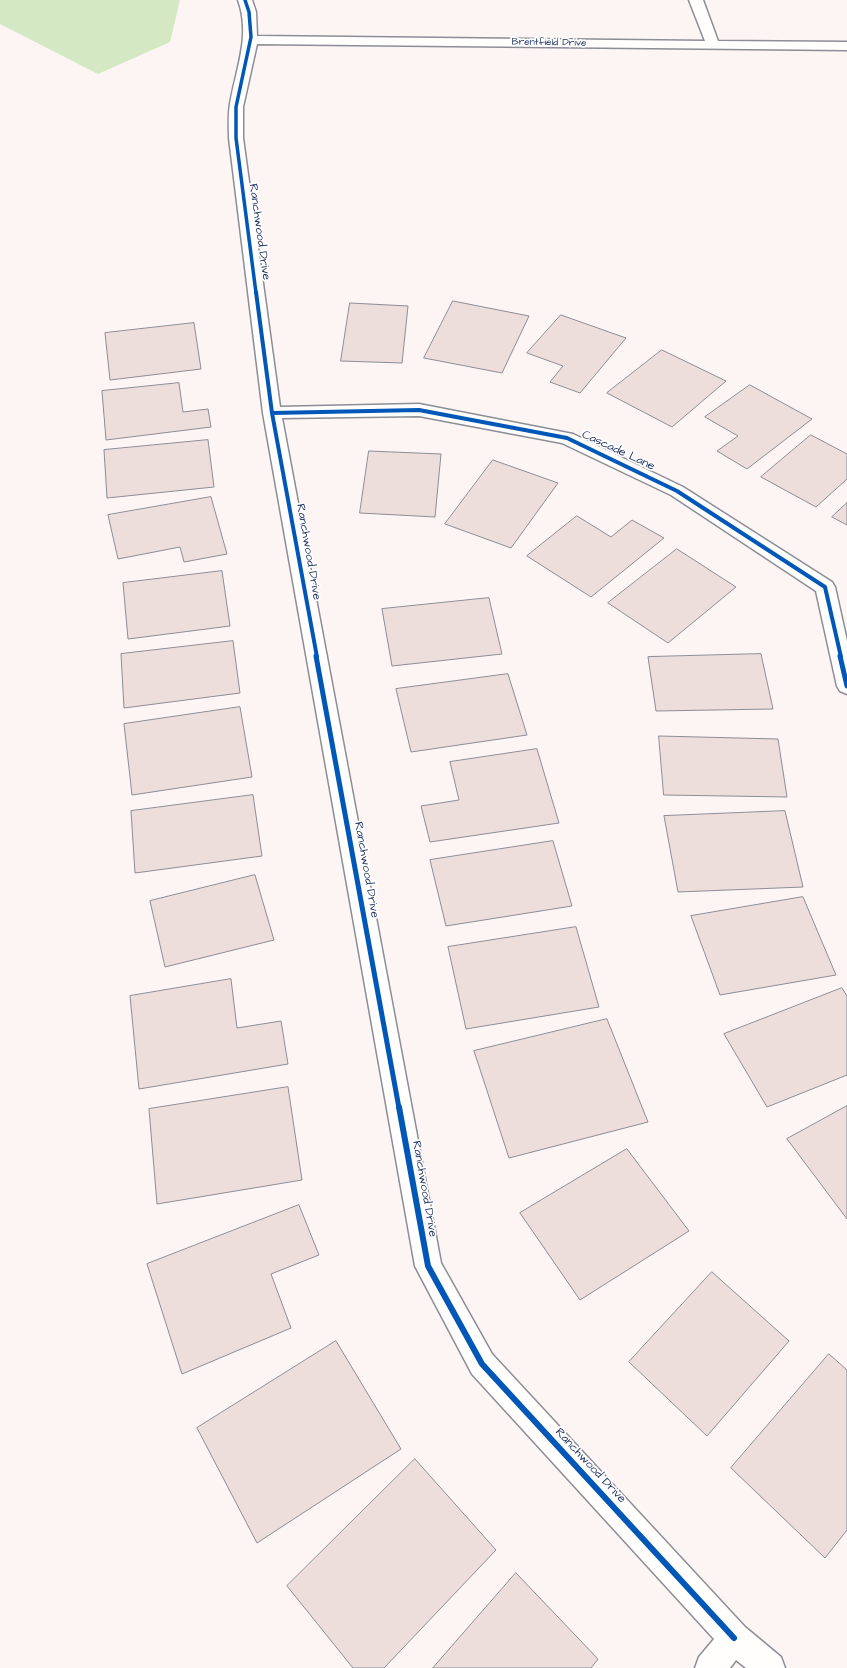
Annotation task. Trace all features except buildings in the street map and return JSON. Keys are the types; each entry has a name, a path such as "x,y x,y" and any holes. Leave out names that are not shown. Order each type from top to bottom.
{"street":[{"name":"Ranchwood Drive","path":"245,0 249,8 250,40 237,105 236,138 272,412 428,1266 482,1364 734,1638 770,1668"},
{"path":"696,0 713,45"},
{"name":"Brentfield Drive","path":"250,40 847,46"},
{"name":"Cascade Lane","path":"272,412 419,410 566,438 649,477 677,491 826,587 847,686"},
{"path":"710,1668 734,1638"}],"green space":[{"path":"0,0 180,0 170,42 98,74 0,24"}],"cycle path":[{"path":"245,0 251,24 251,37 236,107 236,138 272,413 428,1266 482,1364 734,1638"},
{"path":"272,413 419,410 567,438 677,491 825,587 847,686"}]}
